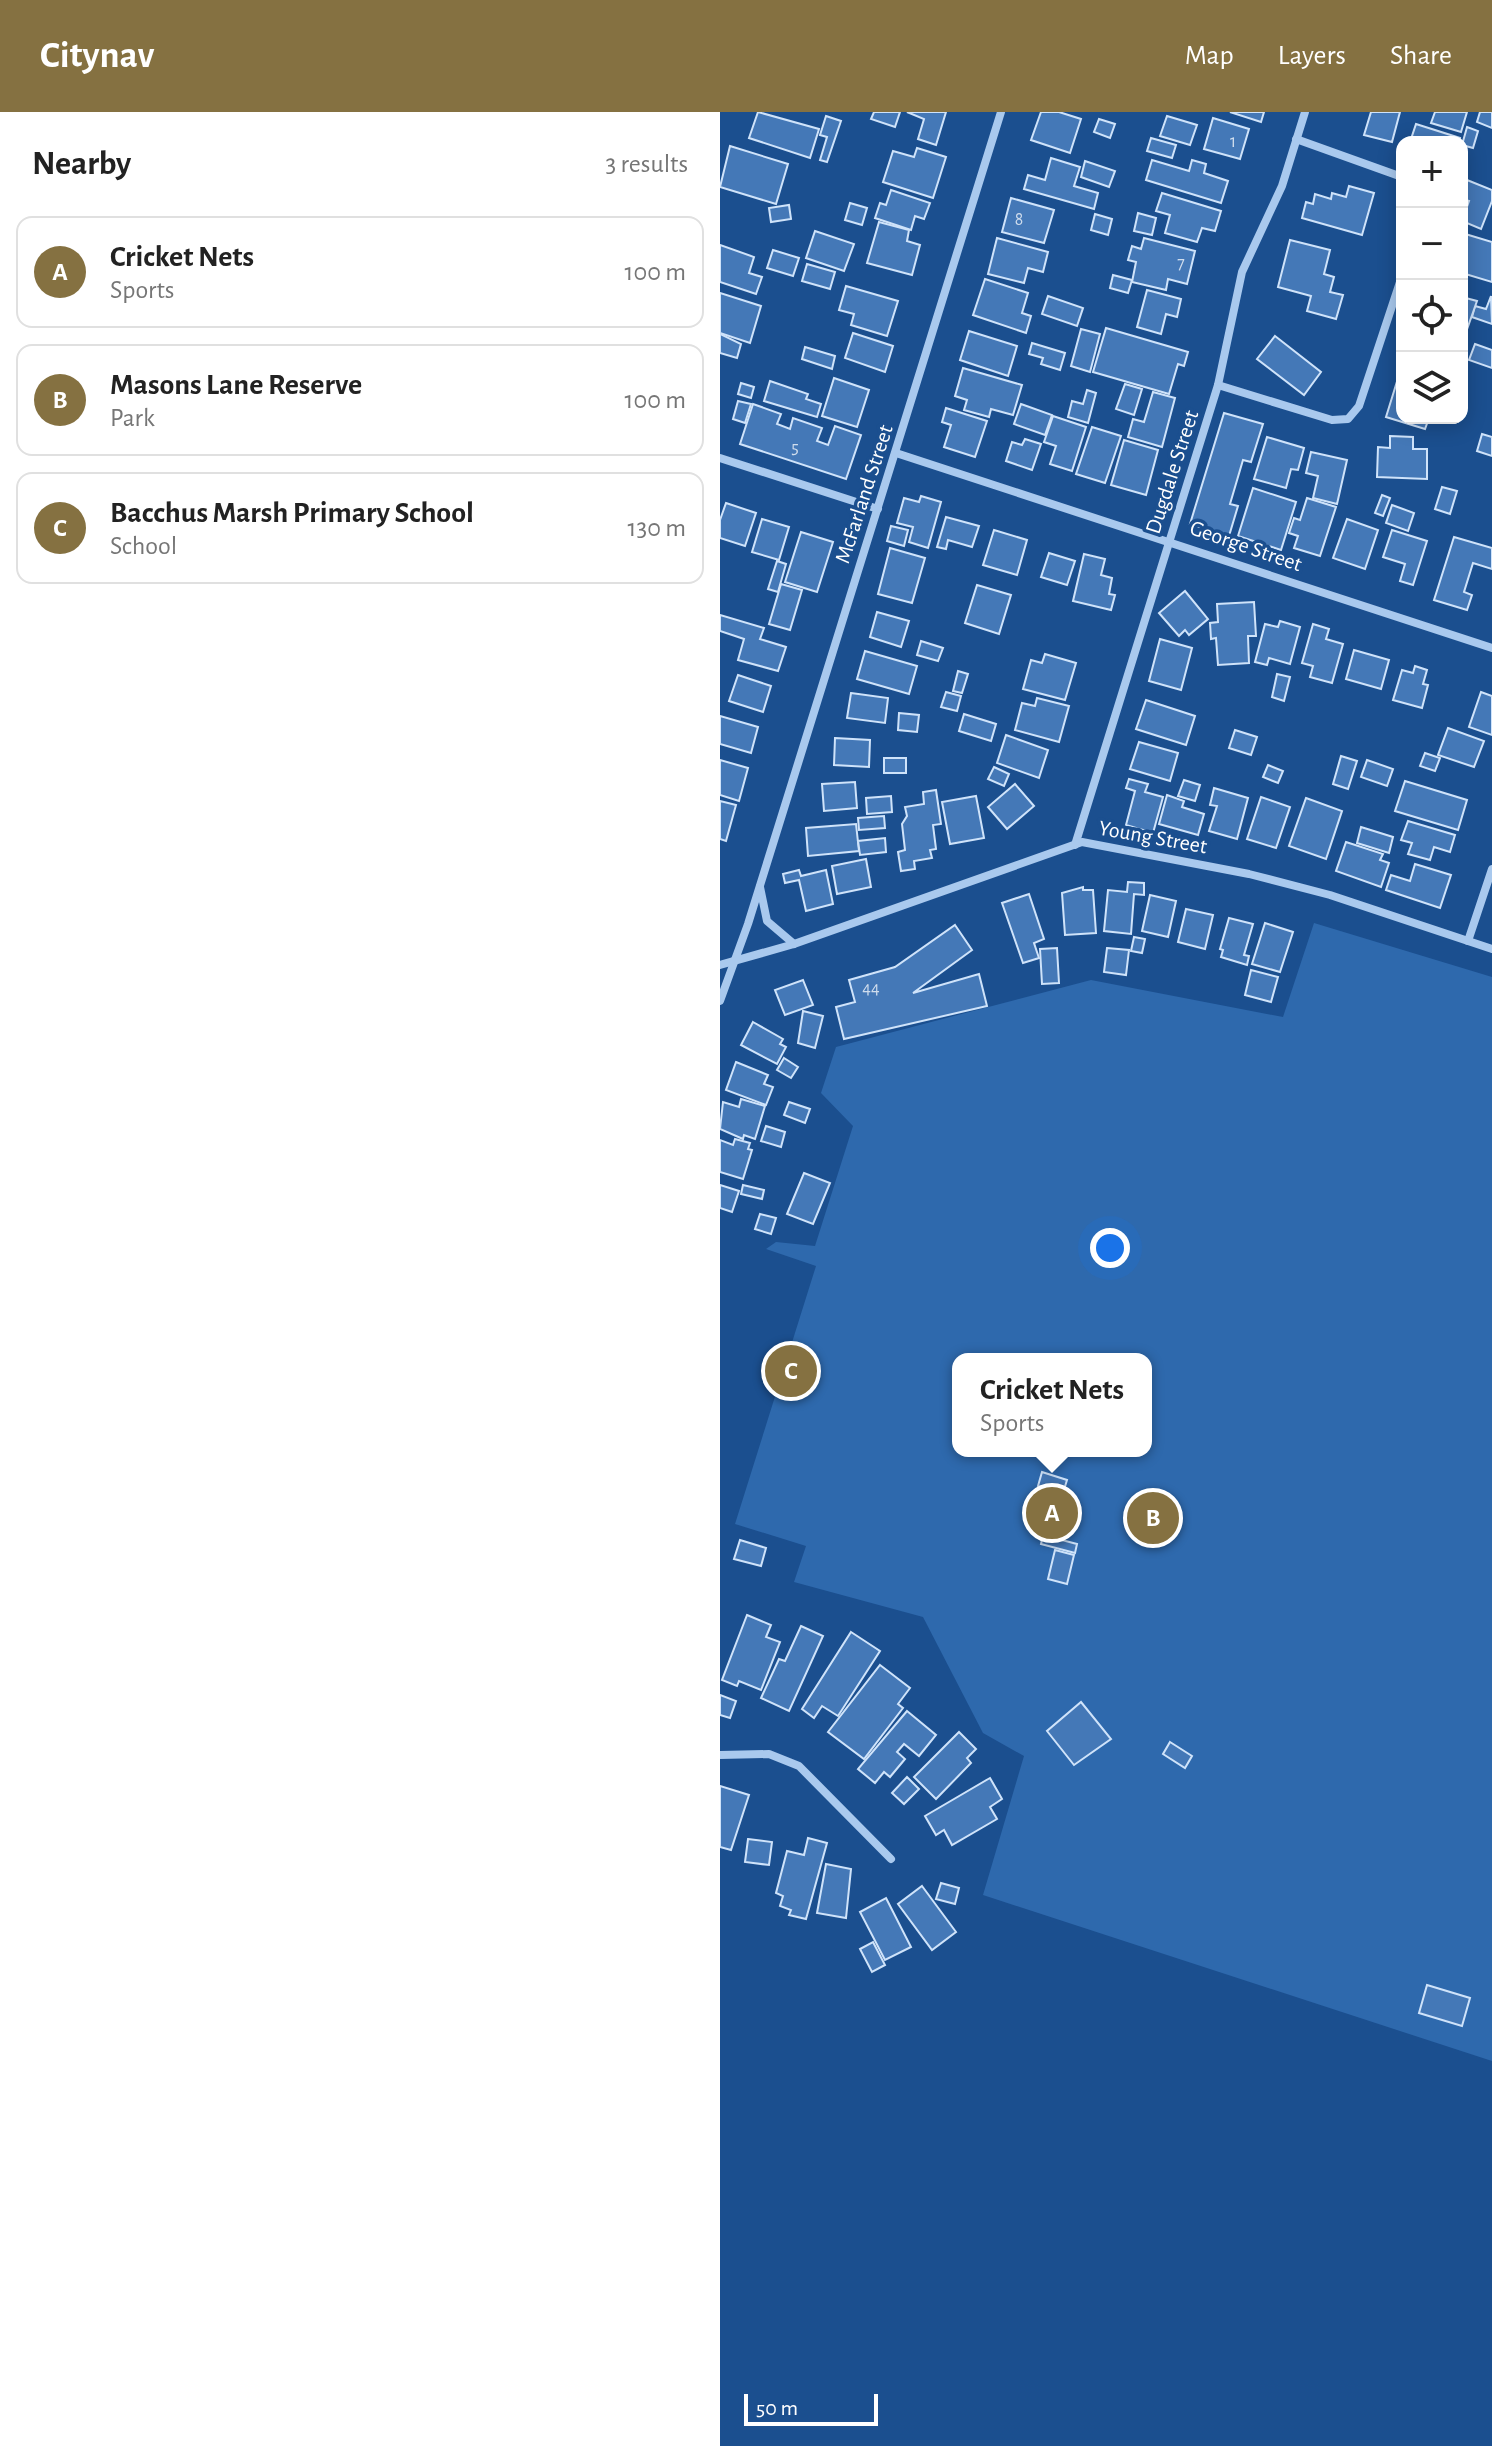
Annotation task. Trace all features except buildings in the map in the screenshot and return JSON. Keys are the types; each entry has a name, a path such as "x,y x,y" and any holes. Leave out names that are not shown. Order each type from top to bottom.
{"street":[{"name":"McFarland Street","path":"720,1001 896,453 1001,112"},
{"name":"Dugdale Street","path":"1075,845 1218,385 1242,272 1282,186 1305,112"},
{"path":"1296,139 1396,175"},
{"path":"1218,385 1332,420 1348,419 1359,406 1401,280"},
{"name":"George Street","path":"896,453 1169,539 1492,648"},
{"path":"720,458 878,509"},
{"name":"Young Street","path":"720,965 794,944 1082,842 1169,856 1330,895 1492,949"},
{"path":"1468,941 1492,869"},
{"path":"759,886 767,921 794,944"},
{"path":"720,1755 769,1754 799,1766 891,1859"}],"shaded area":[{"path":"1314,923 1492,977 1492,2061 983,1895 1024,1756 983,1733 923,1617 794,1582 806,1546 735,1524 816,1266 766,1249 776,1242 815,1246 853,1126 821,1093 836,1047 1091,980 1283,1017"}],"place":[{"name":"Bacchus Marsh Primary School","path":"791,1371"},
{"name":"Cricket Nets","path":"1052,1513"},
{"name":"Masons Lane Reserve","path":"1153,1518"}]}
